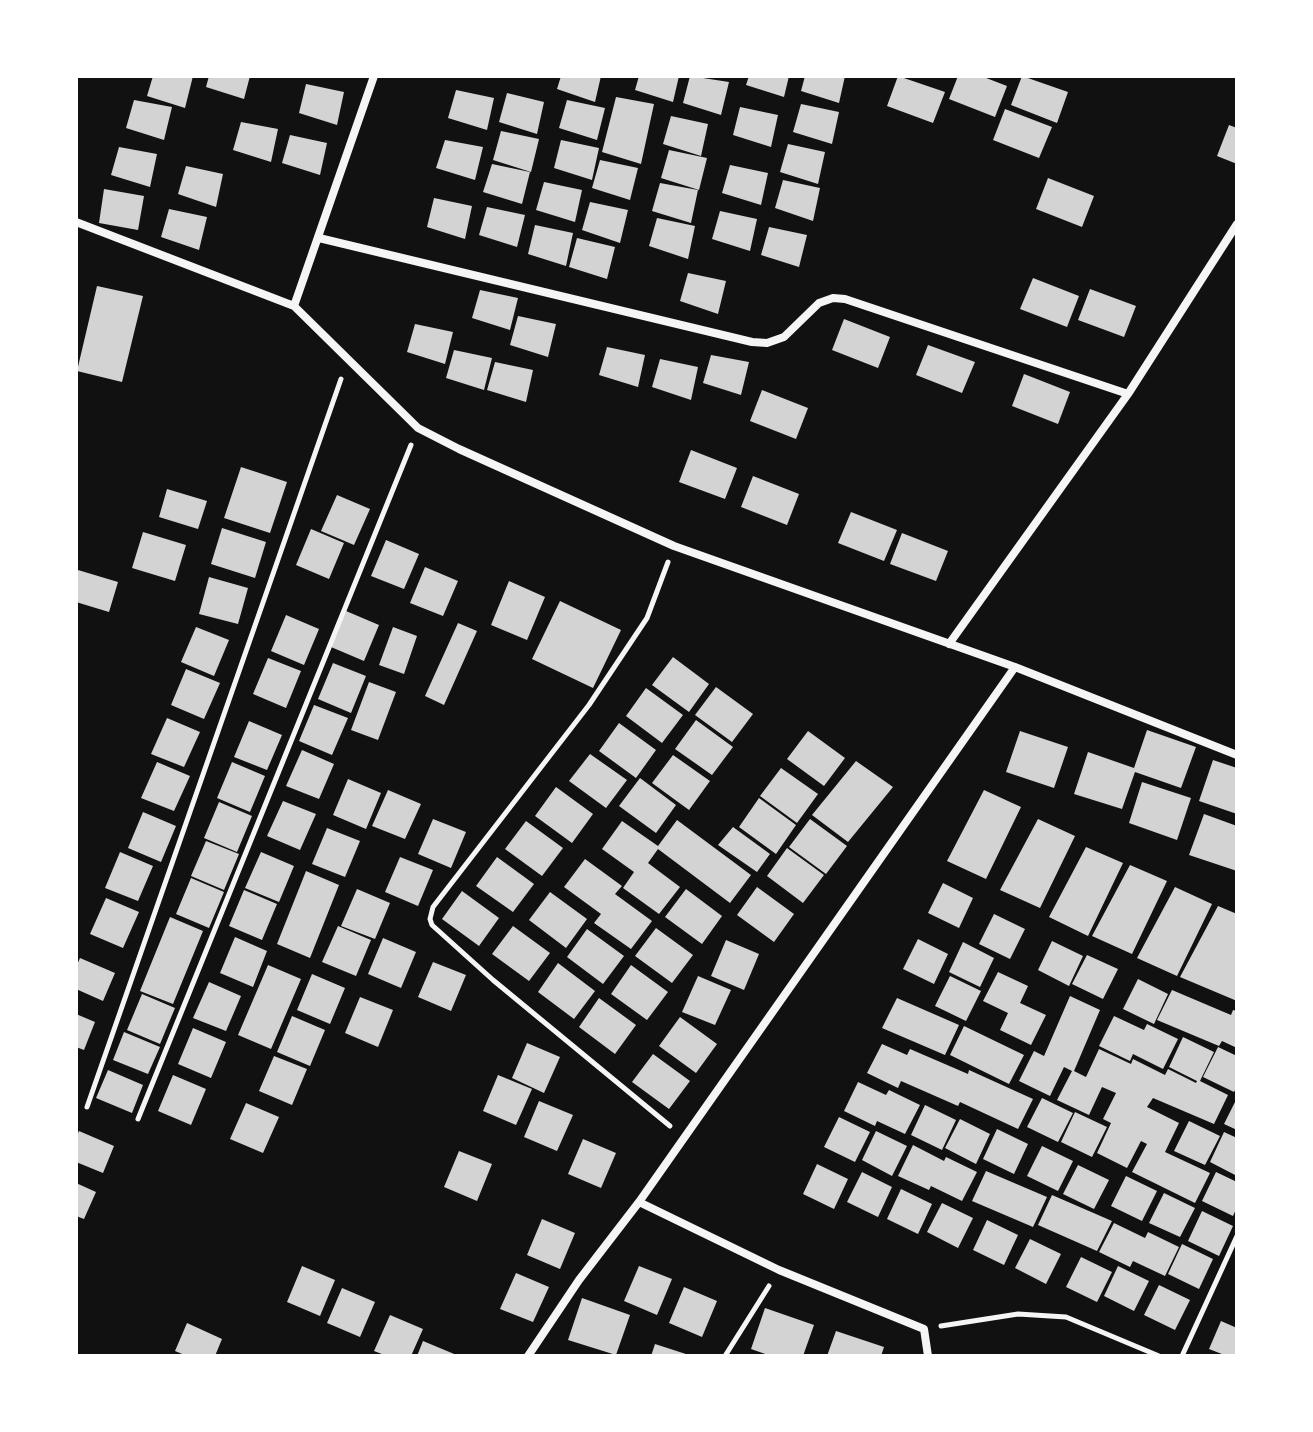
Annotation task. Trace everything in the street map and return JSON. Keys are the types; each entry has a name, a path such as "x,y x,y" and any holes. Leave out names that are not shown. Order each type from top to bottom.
{"street":[{"path":"294,306 374,76"},
{"path":"76,222 294,306 418,428 459,449 674,546 1015,667 1237,755"},
{"path":"949,644 1128,394 1237,224"},
{"path":"319,238 752,342 767,343 784,337 819,303 833,298 845,299 1128,394"},
{"path":"528,1356 1015,667"},
{"path":"639,1202 779,1270 924,1329 928,1356"}],"path":[{"path":"87,1107 348,358"},
{"path":"138,1119 418,428"},
{"path":"674,546 647,618 589,705 433,907 430,919 432,925 493,980 684,1137"},
{"path":"1182,1356 1237,1236"},
{"path":"725,1356 779,1270"},
{"path":"924,1329 1018,1314 1066,1317 1159,1356"}],"building":[{"path":"153,76 193,76 185,108 147,96"},
{"path":"209,76 250,76 244,99 206,87"},
{"path":"561,76 601,76 595,102 557,89"},
{"path":"639,76 679,76 673,102 635,90"},
{"path":"690,76 729,82 721,115 683,103"},
{"path":"749,76 789,76 784,97 746,85"},
{"path":"805,76 845,76 839,103 801,91"},
{"path":"898,76 945,92 933,123 887,106"},
{"path":"958,76 981,76 1007,86 995,117 949,99"},
{"path":"1022,76 1068,92 1057,123 1011,105"},
{"path":"306,84 344,92 337,125 299,113"},
{"path":"456,90 494,98 487,130 448,118"},
{"path":"507,93 544,102 537,134 499,122"},
{"path":"616,97 654,104 641,164 602,152"},
{"path":"134,100 172,107 164,140 126,128"},
{"path":"567,100 605,108 597,140 559,128"},
{"path":"801,104 839,112 832,144 793,132"},
{"path":"740,107 778,115 771,147 733,135"},
{"path":"1005,109 1052,127 1039,158 993,140"},
{"path":"671,116 708,124 701,156 663,144"},
{"path":"241,122 278,129 271,162 233,150"},
{"path":"1229,125 1237,128 1237,164 1217,156"},
{"path":"501,131 539,139 531,172 493,160"},
{"path":"290,135 327,143 320,175 282,163"},
{"path":"445,140 483,147 475,180 436,168"},
{"path":"561,140 599,148 592,180 554,168"},
{"path":"788,144 825,152 818,184 780,172"},
{"path":"119,147 157,154 150,187 111,175"},
{"path":"669,150 707,158 699,190 661,178"},
{"path":"600,160 638,168 630,200 592,188"},
{"path":"492,164 530,172 522,204 483,192"},
{"path":"730,165 768,173 761,205 722,193"},
{"path":"186,166 223,174 216,207 178,194"},
{"path":"1048,178 1094,196 1082,227 1036,209"},
{"path":"783,180 820,188 813,221 775,208"},
{"path":"544,182 582,190 575,222 536,210"},
{"path":"660,183 698,190 691,223 652,211"},
{"path":"104,189 144,196 138,230 99,223"},
{"path":"434,198 472,206 465,239 427,227"},
{"path":"590,202 628,210 620,243 582,230"},
{"path":"487,207 525,215 517,247 479,235"},
{"path":"169,209 207,217 199,250 161,237"},
{"path":"720,211 757,219 750,251 712,239"},
{"path":"657,218 695,226 688,259 649,246"},
{"path":"535,225 573,233 566,266 528,254"},
{"path":"769,227 807,235 799,267 761,255"},
{"path":"577,238 615,247 607,279 569,267"},
{"path":"688,273 726,281 718,314 680,301"},
{"path":"1033,278 1079,296 1067,327 1020,309"},
{"path":"97,286 143,296 122,382 77,371"},
{"path":"1090,289 1136,306 1124,337 1078,320"},
{"path":"480,290 518,298 510,330 472,318"},
{"path":"518,316 556,324 548,357 510,345"},
{"path":"844,319 890,337 878,368 832,350"},
{"path":"415,324 453,332 445,364 407,352"},
{"path":"928,345 975,362 962,393 916,375"},
{"path":"607,347 645,355 638,387 599,375"},
{"path":"454,350 492,358 484,390 446,378"},
{"path":"711,355 749,362 741,395 703,383"},
{"path":"660,359 698,367 691,400 652,387"},
{"path":"495,362 533,370 526,402 487,390"},
{"path":"1024,374 1070,392 1058,424 1012,406"},
{"path":"762,390 808,408 796,439 750,421"},
{"path":"691,450 737,468 725,499 679,482"},
{"path":"241,467 287,482 270,533 224,518"},
{"path":"753,476 799,494 787,525 741,507"},
{"path":"167,489 207,501 198,529 159,517"},
{"path":"337,495 370,509 354,545 321,531"},
{"path":"851,512 897,530 884,561 838,543"},
{"path":"222,528 266,542 255,578 211,564"},
{"path":"311,529 344,543 329,579 296,565"},
{"path":"143,532 186,545 175,581 132,568"},
{"path":"902,533 948,551 936,581 890,564"},
{"path":"386,540 419,554 404,589 371,576"},
{"path":"425,567 458,581 443,616 410,603"},
{"path":"78,570 118,582 109,612 76,602"},
{"path":"209,577 248,588 238,624 199,614"},
{"path":"509,581 545,597 527,640 491,625"},
{"path":"560,601 621,630 593,688 532,659"},
{"path":"346,611 379,625 364,661 331,647"},
{"path":"286,615 319,629 304,665 271,651"},
{"path":"458,623 477,631 444,705 425,696"},
{"path":"196,627 229,640 214,676 181,662"},
{"path":"393,627 417,636 404,674 379,665"},
{"path":"673,657 709,684 689,712 652,685"},
{"path":"268,658 301,671 286,708 253,694"},
{"path":"333,663 366,676 351,713 318,699"},
{"path":"186,669 220,683 204,719 171,705"},
{"path":"369,682 396,692 378,740 351,730"},
{"path":"716,687 753,714 732,742 695,715"},
{"path":"646,688 683,715 662,743 626,716"},
{"path":"314,705 348,718 332,755 299,741"},
{"path":"167,718 200,732 184,767 151,754"},
{"path":"696,720 733,747 712,775 675,749"},
{"path":"249,721 282,735 267,770 234,757"},
{"path":"619,723 656,750 636,778 599,751"},
{"path":"1147,730 1196,747 1181,788 1135,772 1122,809 1074,794 1088,752 1134,768"},
{"path":"808,731 845,758 824,786 787,759"},
{"path":"1020,731 1068,747 1054,788 1006,772"},
{"path":"302,750 334,764 319,799 286,786"},
{"path":"590,754 627,780 606,808 569,781"},
{"path":"673,755 710,781 689,810 652,783"},
{"path":"1213,760 1237,768 1237,814 1199,801"},
{"path":"856,761 893,787 848,842 812,815"},
{"path":"157,762 190,776 174,811 141,798"},
{"path":"232,762 265,776 250,812 217,798"},
{"path":"781,768 818,794 797,823 760,796"},
{"path":"640,778 676,805 656,833 619,806"},
{"path":"348,779 381,793 366,829 333,815"},
{"path":"1142,782 1191,798 1177,840 1129,823"},
{"path":"556,787 593,814 572,843 535,816"},
{"path":"388,790 421,804 405,839 372,826"},
{"path":"984,790 1021,807 986,879 947,861"},
{"path":"759,798 796,825 776,854 739,827"},
{"path":"283,801 316,814 300,850 267,836"},
{"path":"219,802 252,816 237,852 204,838"},
{"path":"143,812 176,826 161,862 128,848"},
{"path":"1204,814 1237,826 1237,871 1189,855"},
{"path":"433,819 466,832 451,868 418,854"},
{"path":"810,819 847,846 826,874 789,847"},
{"path":"1038,819 1075,836 1040,908 1000,890"},
{"path":"677,820 751,875 730,903 658,849 648,863 680,887 659,914 623,888 634,872 602,849 622,821 658,846"},
{"path":"526,821 563,848 542,876 505,849"},
{"path":"733,827 770,854 757,872 718,845"},
{"path":"327,828 360,841 345,877 312,864"},
{"path":"206,841 239,854 224,890 191,876"},
{"path":"1086,847 1123,863 1088,936 1049,917"},
{"path":"787,848 824,875 803,903 767,876"},
{"path":"120,852 153,866 138,901 105,888"},
{"path":"261,852 294,866 279,902 245,888"},
{"path":"400,857 433,870 418,906 385,892"},
{"path":"497,857 534,884 513,912 476,886"},
{"path":"585,859 622,886 615,894 652,921 631,949 594,923 601,914 564,887"},
{"path":"1130,865 1167,881 1132,954 1092,936"},
{"path":"306,871 339,885 310,958 277,944"},
{"path":"191,878 224,892 209,928 176,914"},
{"path":"943,883 973,898 959,928 928,913"},
{"path":"757,887 794,914 774,942 737,915"},
{"path":"1175,887 1212,904 1177,976 1137,958"},
{"path":"357,889 390,903 375,939 341,926"},
{"path":"686,889 722,916 702,944 665,917"},
{"path":"244,890 277,904 262,940 229,926"},
{"path":"462,891 499,918 479,946 442,919"},
{"path":"550,892 587,919 566,948 529,920"},
{"path":"106,898 139,912 123,948 90,934"},
{"path":"1218,906 1237,914 1237,1001 1180,977"},
{"path":"994,914 1025,929 1010,959 979,944"},
{"path":"170,917 203,931 173,1004 140,991"},
{"path":"338,926 371,940 356,976 322,962"},
{"path":"513,926 550,953 529,981 492,954"},
{"path":"656,928 693,955 672,983 635,956"},
{"path":"587,929 624,956 603,984 567,957"},
{"path":"235,937 267,951 253,987 220,973"},
{"path":"383,938 416,952 401,988 368,974"},
{"path":"918,939 948,954 934,984 903,969"},
{"path":"726,940 759,954 744,990 711,976"},
{"path":"1052,941 1083,956 1069,986 1038,970"},
{"path":"963,942 994,958 980,987 949,972"},
{"path":"1087,955 1118,969 1103,999 1072,984"},
{"path":"80,958 115,973 103,1001 76,989 76,967"},
{"path":"433,962 466,975 451,1011 418,997"},
{"path":"558,963 595,991 574,1019 538,992"},
{"path":"268,965 301,979 271,1049 238,1035"},
{"path":"631,965 668,992 647,1020 611,994"},
{"path":"998,972 1028,986 1020,1003 1046,1015 1031,1045 1000,1030 1008,1013 983,1001"},
{"path":"312,974 345,988 330,1024 297,1010"},
{"path":"698,976 731,990 715,1025 682,1012"},
{"path":"950,976 981,991 966,1021 935,1006"},
{"path":"1138,979 1168,994 1154,1024 1123,1009"},
{"path":"209,982 241,996 226,1031 193,1018"},
{"path":"1172,990 1231,1015 1233,1010 1237,1011 1237,1048 1222,1041 1219,1046 1157,1020"},
{"path":"142,994 175,1008 160,1044 127,1030"},
{"path":"1070,996 1100,1010 1074,1071 1086,1077 1099,1049 1131,1064 1133,1059 1165,1075 1168,1069 1196,1083 1169,1067 1183,1037 1214,1052 1200,1081 1228,1095 1214,1124 1153,1098 1147,1107 1179,1123 1165,1152 1210,1173 1195,1203 1132,1172 1147,1144 1141,1141 1127,1168 1097,1153 1111,1123 1103,1119 1116,1093 1102,1087 1089,1115 1057,1100 1072,1071 1064,1067 1050,1096 1019,1081 1034,1051 1044,1056"},
{"path":"360,997 393,1010 378,1047 345,1033"},
{"path":"599,998 636,1025 615,1054 579,1027"},
{"path":"897,998 959,1025 945,1055 882,1028"},
{"path":"76,1014 95,1022 84,1050 76,1047"},
{"path":"292,1016 325,1030 310,1066 277,1052"},
{"path":"1114,1016 1144,1030 1147,1024 1178,1039 1163,1069 1133,1054 1130,1061 1099,1046"},
{"path":"680,1017 717,1044 696,1073 659,1046"},
{"path":"964,1026 1024,1055 1009,1084 950,1055"},
{"path":"193,1028 226,1042 211,1078 178,1064"},
{"path":"124,1032 160,1047 148,1074 113,1060"},
{"path":"527,1043 560,1057 544,1093 512,1078"},
{"path":"882,1044 907,1055 910,1049 968,1074 969,1070 1033,1099 1018,1129 960,1102 958,1106 901,1081 898,1088 867,1073"},
{"path":"1218,1047 1237,1056 1237,1086 1234,1092 1203,1077"},
{"path":"653,1054 690,1081 669,1109 632,1082"},
{"path":"274,1056 307,1069 292,1105 259,1091"},
{"path":"108,1070 143,1085 132,1113 96,1098"},
{"path":"173,1075 206,1089 191,1125 158,1111"},
{"path":"498,1075 532,1089 516,1125 483,1111"},
{"path":"858,1082 886,1095 889,1090 920,1105 905,1134 877,1121 875,1126 844,1111"},
{"path":"1042,1098 1073,1113 1058,1142 1027,1127"},
{"path":"1237,1098 1237,1130 1224,1124"},
{"path":"539,1101 573,1115 557,1151 524,1137"},
{"path":"246,1103 279,1117 263,1153 230,1139"},
{"path":"925,1105 956,1120 942,1150 911,1135"},
{"path":"1075,1112 1107,1127 1092,1157 1061,1142"},
{"path":"839,1117 870,1132 855,1162 824,1147"},
{"path":"960,1119 990,1134 976,1164 945,1148"},
{"path":"1189,1121 1220,1136 1205,1165 1174,1151"},
{"path":"997,1129 1028,1144 1014,1174 983,1159"},
{"path":"79,1131 114,1146 103,1173 76,1162 76,1137"},
{"path":"876,1131 907,1146 892,1176 862,1160"},
{"path":"1224,1132 1237,1138 1237,1176 1210,1162"},
{"path":"583,1139 616,1153 601,1188 568,1174"},
{"path":"913,1145 944,1161 946,1157 977,1172 962,1201 931,1186 929,1190 898,1176"},
{"path":"1042,1146 1073,1161 1058,1191 1027,1176"},
{"path":"459,1151 492,1164 477,1201 444,1187"},
{"path":"817,1164 848,1179 834,1209 803,1194"},
{"path":"1078,1165 1109,1180 1094,1209 1063,1194"},
{"path":"986,1171 1047,1197 1033,1227 972,1201"},
{"path":"862,1172 892,1187 878,1217 847,1202"},
{"path":"1216,1172 1237,1182 1237,1207 1233,1216 1202,1201"},
{"path":"1126,1176 1157,1191 1142,1221 1111,1206"},
{"path":"76,1183 96,1192 84,1219 76,1216"},
{"path":"901,1189 932,1204 918,1234 887,1219"},
{"path":"1164,1193 1195,1208 1180,1237 1149,1223"},
{"path":"1052,1195 1112,1221 1097,1251 1038,1225"},
{"path":"942,1203 973,1218 958,1248 927,1232"},
{"path":"1202,1211 1233,1226 1219,1256 1188,1241"},
{"path":"542,1219 575,1233 560,1269 527,1255"},
{"path":"987,1220 1018,1235 1004,1265 973,1250"},
{"path":"1114,1223 1145,1238 1148,1232 1179,1247 1165,1276 1133,1261 1130,1267 1099,1252"},
{"path":"1030,1239 1061,1254 1046,1284 1015,1268"},
{"path":"1182,1244 1213,1259 1199,1289 1168,1274"},
{"path":"1081,1257 1112,1272 1097,1302 1066,1287"},
{"path":"302,1266 335,1280 320,1316 287,1302"},
{"path":"639,1266 672,1279 657,1315 624,1301"},
{"path":"1118,1266 1149,1281 1134,1311 1104,1296"},
{"path":"516,1273 549,1287 533,1322 500,1309"},
{"path":"1159,1285 1190,1300 1175,1330 1144,1315"},
{"path":"684,1287 717,1301 702,1337 669,1323"},
{"path":"342,1288 375,1302 360,1337 327,1323"},
{"path":"582,1298 630,1315 616,1355 568,1340"},
{"path":"765,1308 814,1325 803,1356 771,1356 751,1349"},
{"path":"390,1315 423,1329 411,1356 387,1356 374,1351"},
{"path":"1221,1321 1237,1328 1237,1356 1227,1356 1209,1349"},
{"path":"187,1323 222,1339 215,1356 187,1356 175,1351"},
{"path":"836,1331 884,1347 881,1356 827,1356"},
{"path":"423,1341 459,1356 417,1356"},
{"path":"655,1344 689,1355 689,1356 651,1356"}]}
